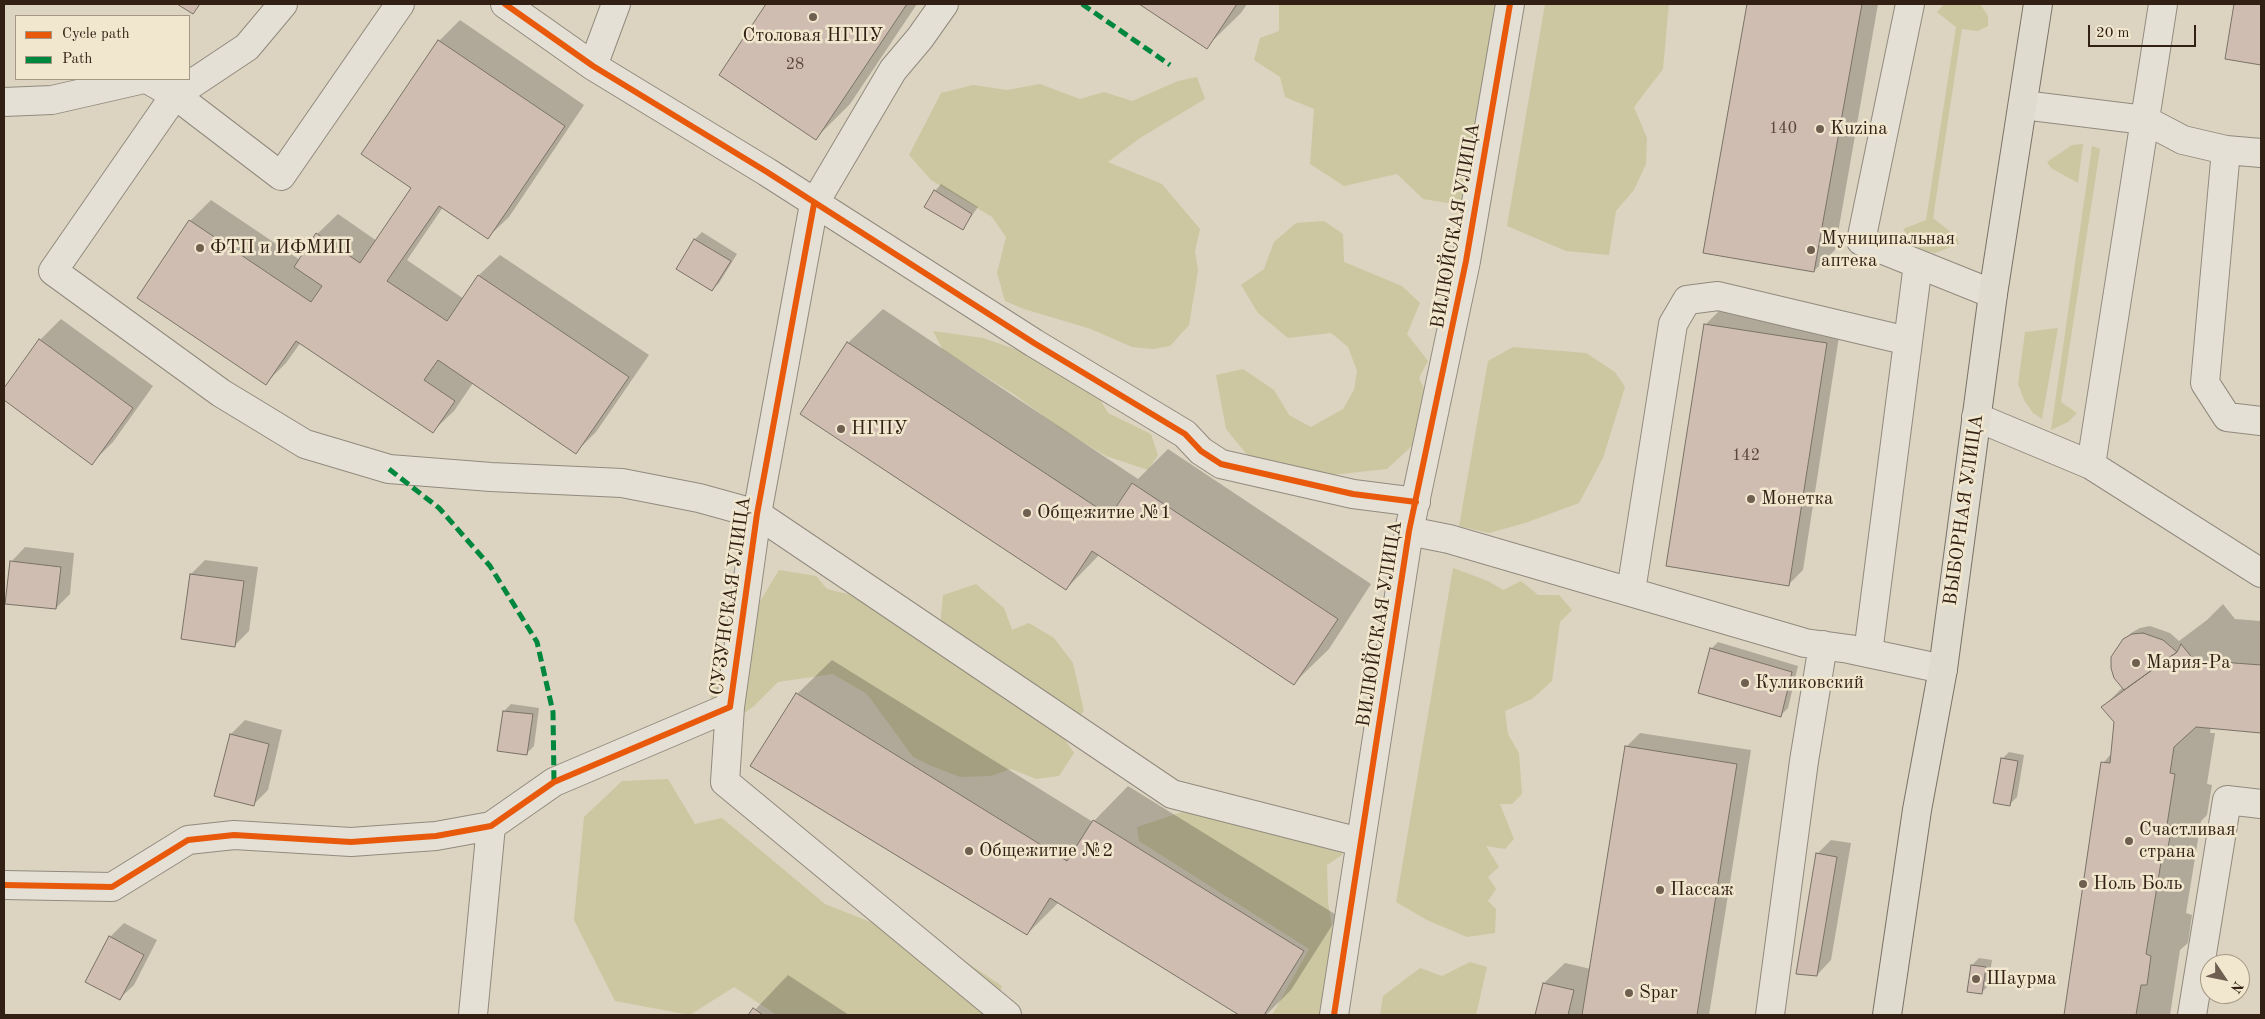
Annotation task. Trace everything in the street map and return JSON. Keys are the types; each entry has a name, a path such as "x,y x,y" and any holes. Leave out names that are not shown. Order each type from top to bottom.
{"main road":[{"name":"ВЫБОРНАЯ УЛИЦА","path":"1888,1015 1918,810 1943,669 1993,294 2038,4"}],"street":[{"path":"283,4 246,47 175,95 53,270 213,388 305,444 389,469 491,477 622,483 699,498 757,514 1172,794 1360,842"},
{"path":"148,80 175,95 281,176 400,4"},
{"path":"505,4 593,66 767,172 814,204 1034,342 1185,434 1201,451 1221,464 1353,494 1416,502"},
{"path":"593,66 616,4"},
{"path":"814,204 893,70 920,38 944,4"},
{"name":"ВИЛЮЙСКАЯ УЛИЦА","path":"1334,1015 1409,531 1466,261 1510,4"},
{"path":"1910,4 1861,241 1993,294"},
{"path":"2091,465 2163,4"},
{"path":"4,102 52,100 142,80"},
{"path":"2023,105 2145,120 2183,140 2226,150 2261,153"},
{"path":"2226,150 2205,382 2227,417 2261,421"},
{"name":"СУЗУНСКАЯ УЛИЦА","path":"4,884 112,887 188,840 234,835 351,842 436,836 491,826 554,782 730,707 757,514 814,204"},
{"path":"1868,653 1918,264"},
{"path":"1631,591 1674,324 1686,300 1718,296 1908,341"},
{"path":"1976,417 2091,465 2261,573"},
{"path":"1409,531 1449,539 1805,643 1868,653 1943,669"},
{"path":"1770,1015 1804,762 1823,646"},
{"path":"730,707 725,782 1007,1015"},
{"path":"2192,1015 2227,800 2261,804"},
{"path":"473,1015 491,826"}],"shaded area":[{"path":"1279,4 1505,4 1463,232 1454,204 1423,199 1397,174 1344,186 1310,164 1314,109 1285,97 1280,77 1254,60 1260,38 1279,31"},
{"path":"1545,4 1669,4 1663,69 1634,107 1647,138 1646,164 1634,190 1616,211 1609,255 1566,251 1507,226"},
{"path":"1944,4 1980,4 1988,16 1988,26 1978,31 1962,29 1933,218 1957,237 1959,244 1935,253 1925,251 1916,246 1903,229 1926,220 1956,27 1937,12"},
{"path":"1197,77 1205,99 1140,138 1108,162 1162,184 1200,229 1195,251 1198,271 1189,325 1170,346 1153,349 1132,347 1091,329 1024,309 1005,301 997,273 1006,237 992,217 931,180 909,155 941,93 973,85 1007,90 1040,84 1080,99 1104,92 1132,101 1178,81"},
{"path":"2083,144 2078,183 2051,168 2047,162 2072,145"},
{"path":"2092,146 2100,149 2061,402 2077,413 2068,422 2051,430"},
{"path":"1324,221 1343,234 1344,262 1402,286 1420,303 1407,334 1428,361 1419,378 1431,403 1415,443 1387,469 1322,476 1288,472 1248,456 1226,429 1216,375 1243,369 1274,390 1289,415 1311,427 1343,409 1354,390 1357,371 1348,347 1331,333 1288,338 1258,313 1241,285 1264,269 1274,242 1296,223"},
{"path":"2058,328 2042,419 2033,413 2024,400 2018,384 2025,332"},
{"path":"933,331 983,338 1032,355 1094,389 1108,413 1151,434 1158,455 1148,470 1106,456 1061,429 1015,395 943,350"},
{"path":"1513,347 1586,353 1615,372 1625,387 1603,458 1579,503 1525,523 1489,533 1459,526 1488,361"},
{"path":"1453,568 1488,581 1503,590 1521,581 1538,595 1559,595 1572,610 1560,622 1552,681 1532,699 1505,711 1508,734 1519,753 1522,794 1512,804 1500,804 1514,839 1505,849 1486,846 1499,867 1488,877 1496,889 1488,901 1496,909 1495,933 1467,937 1427,920 1396,902"},
{"path":"779,570 816,576 827,589 852,595 925,643 940,629 943,595 976,584 1004,608 1012,630 1029,623 1054,638 1073,663 1084,711 1061,734 1074,753 1059,776 1036,779 1011,769 991,776 960,777 929,765 913,757 867,694 833,674 778,682 753,707 728,724 710,707 713,679"},
{"path":"668,779 695,824 722,818 825,904 957,956 1002,986 991,1015 777,1015 734,987 690,1015 615,1001 574,920 584,817 622,781"},
{"path":"1240,802 1346,830 1342,855 1327,865 1328,902 1335,945 1326,1015 1272,1015 1309,949 1139,841 1137,827 1182,812"},
{"path":"1470,962 1487,967 1476,1015 1380,1015 1383,996 1420,968 1442,976"}],"building":[{"path":"177,4 200,4 193,14"},
{"path":"766,4 907,4 816,140 719,75"},
{"path":"1139,4 1237,4 1207,49"},
{"path":"1747,4 1862,4 1814,272 1703,253"},
{"path":"2234,4 2261,4 2261,65 2225,59"},
{"name":"ФТП и ИФМИП","path":"438,40 565,126 488,239 439,206 387,281 447,321 478,275 629,377 576,454 438,360 424,380 455,401 433,433 296,341 266,385 137,298 189,220 311,302 322,286 294,267 316,233 360,263 411,188 361,154"},
{"path":"934,190 972,214 963,230 924,207"},
{"path":"694,239 731,261 712,291 676,269"},
{"path":"1704,324 1827,343 1789,586 1666,566"},
{"path":"39,339 133,408 92,465 4,400 4,388"},
{"name":"Общежитие №1","path":"847,342 1110,516 1132,483 1338,619 1294,685 1092,551 1066,590 800,414"},
{"path":"10,561 61,567 56,609 5,604"},
{"path":"190,574 244,581 235,647 181,639"},
{"name":"Мария-Ра","path":"2143,633 2163,640 2177,652 2124,690 2114,678 2111,668 2111,657 2123,639 2132,634"},
{"name":"Счастливая страна","path":"2181,644 2194,660 2261,665 2261,733 2196,727 2174,747 2170,773 2175,774 2167,825 2172,826 2166,858 2162,856 2146,954 2151,956 2147,985 2141,985 2136,1015 2064,1015 2101,762 2110,763 2114,722 2101,707 2177,652"},
{"name":"Куликовский","path":"1710,648 1792,672 1781,717 1698,693"},
{"name":"Общежитие №2","path":"796,693 1067,861 1093,820 1304,951 1264,1015 1239,1015 1050,898 1027,935 750,766"},
{"path":"503,711 533,714 527,755 497,751"},
{"path":"230,734 269,744 254,806 214,796"},
{"name":"Пассаж","path":"1625,746 1737,764 1697,1015 1582,1015"},
{"path":"2001,758 2018,761 2010,806 1993,803"},
{"path":"1816,853 1837,857 1817,976 1796,974"},
{"path":"109,936 144,955 120,1000 85,982"},
{"name":"Шаурма","path":"1971,965 1986,967 1982,994 1967,992"},
{"path":"1543,983 1574,990 1568,1015 1535,1015"},
{"path":"753,1008 763,1015 748,1015"}],"marked path":[{"path":"1082,4 1170,65"},
{"path":"389,469 439,508 490,566 537,642 553,712 554,782"}],"cycle path":[{"path":"505,4 593,66 767,172 1034,343 1185,434 1201,451 1221,464 1353,494 1416,502"},
{"path":"1334,1015 1409,531 1466,261 1510,4"},
{"path":"4,885 112,887 188,840 234,835 351,842 436,836 491,826 554,782 730,707 757,514 814,204"}],"place":[{"name":"Столовая НГПУ","path":"813,17"},
{"name":"Kuzina","path":"1820,129"},
{"name":"ФТП и ИФМИП","path":"200,248"},
{"name":"Муниципальная аптека","path":"1811,250"},
{"name":"НГПУ","path":"841,429"},
{"name":"Монетка","path":"1751,499"},
{"name":"Общежитие №1","path":"1027,513"},
{"name":"Мария-Ра","path":"2136,663"},
{"name":"Куликовский","path":"1745,683"},
{"name":"Счастливая страна","path":"2129,841"},
{"name":"Общежитие №2","path":"969,851"},
{"name":"Ноль Боль","path":"2083,884"},
{"name":"Пассаж","path":"1660,890"},
{"name":"Шаурма","path":"1976,979"},
{"name":"Spar","path":"1629,993"}]}
